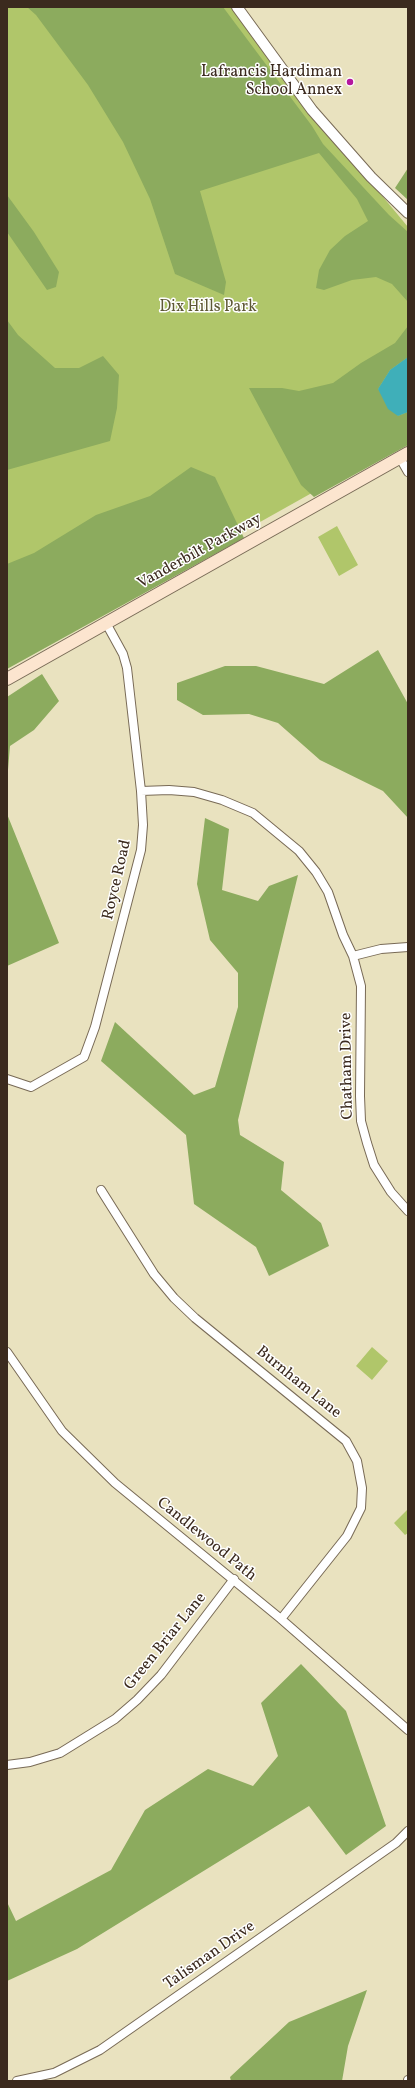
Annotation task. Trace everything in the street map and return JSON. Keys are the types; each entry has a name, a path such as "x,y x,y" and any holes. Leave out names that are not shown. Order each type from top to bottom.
{"main road":[{"name":"Vanderbilt Parkway","path":"7,679 404,456"}],"street":[{"path":"237,7 312,110 371,177 408,213"},
{"path":"404,456 408,472"},
{"name":"Royce Road","path":"7,1079 31,1087 84,1057 95,1027 141,850 143,825 141,791 127,668 122,654 106,623"},
{"name":"Chatham Drive","path":"141,791 169,790 194,792 222,800 253,813 300,851 316,872 328,892 343,936 353,956 361,986 361,1122 374,1165 391,1192 408,1211"},
{"path":"353,956 381,949 408,948"},
{"name":"Burnham Lane","path":"101,1190 154,1274 174,1298 195,1318 346,1441 358,1461 362,1488 361,1508 347,1536 281,1619"},
{"name":"Candlewood Path","path":"7,1352 62,1431 115,1483 234,1579 408,1730"},
{"name":"Green Briar Lane","path":"7,1765 30,1762 60,1753 115,1718 137,1700 161,1675 234,1579"},
{"name":"Talisman Drive","path":"17,2081 55,2077 106,2046 396,1843 408,1831"}],"green space":[{"name":"Dix Hills Park","path":"7,7 233,7 364,174 408,227 408,439 7,664"},
{"path":"27,7 223,7 312,126 323,144 389,215 408,232 408,302 392,284 376,277 352,280 324,290 316,288 319,270 330,250 345,236 368,221 357,199 319,153 200,191 226,282 224,295 175,274 150,199 123,142 88,85 36,15"},
{"path":"408,168 408,200 395,188"},
{"path":"7,195 34,232 59,272 56,287 47,290 7,232"},
{"path":"7,320 18,335 55,368 79,368 103,356 119,375 117,408 110,441 7,470"},
{"path":"408,326 408,357 390,370 378,389 398,416 408,412 408,445 314,497 301,485 249,388 282,388 299,391 333,383 361,363 395,343"},
{"path":"191,467 215,477 244,538 7,669 7,564 34,553 96,515 150,496"},
{"path":"337,526 358,565 339,576 318,537"},
{"path":"378,650 408,704 408,818 383,791 320,760 278,723 249,714 203,715 177,700 177,683 225,666 256,666 324,684"},
{"path":"42,674 59,701 34,730 10,746 7,782 7,697"},
{"path":"7,814 59,943 7,966 8,911"},
{"path":"205,818 229,829 222,890 258,901 269,886 298,875 238,1120 240,1135 284,1162 281,1190 321,1223 329,1246 269,1276 256,1247 194,1204 186,1135 101,1061 115,1022 194,1095 215,1087 238,1007 238,973 210,940 197,884"},
{"path":"372,1347 388,1361 372,1380 356,1366"},
{"path":"407,1510 408,1533 405,1535 394,1523"},
{"path":"301,1664 346,1711 386,1826 346,1855 309,1806 77,1949 7,1981 7,1902 16,1921 111,1870 145,1810 208,1769 253,1786 278,1756 261,1703"},
{"path":"367,1990 348,2046 342,2081 231,2081 230,2077 289,2022"}],"water":[{"path":"408,357 408,412 398,416 388,409 378,389 390,370"}],"place":[{"name":"Lafrancis Hardiman School Annex","path":"350,82"}]}
